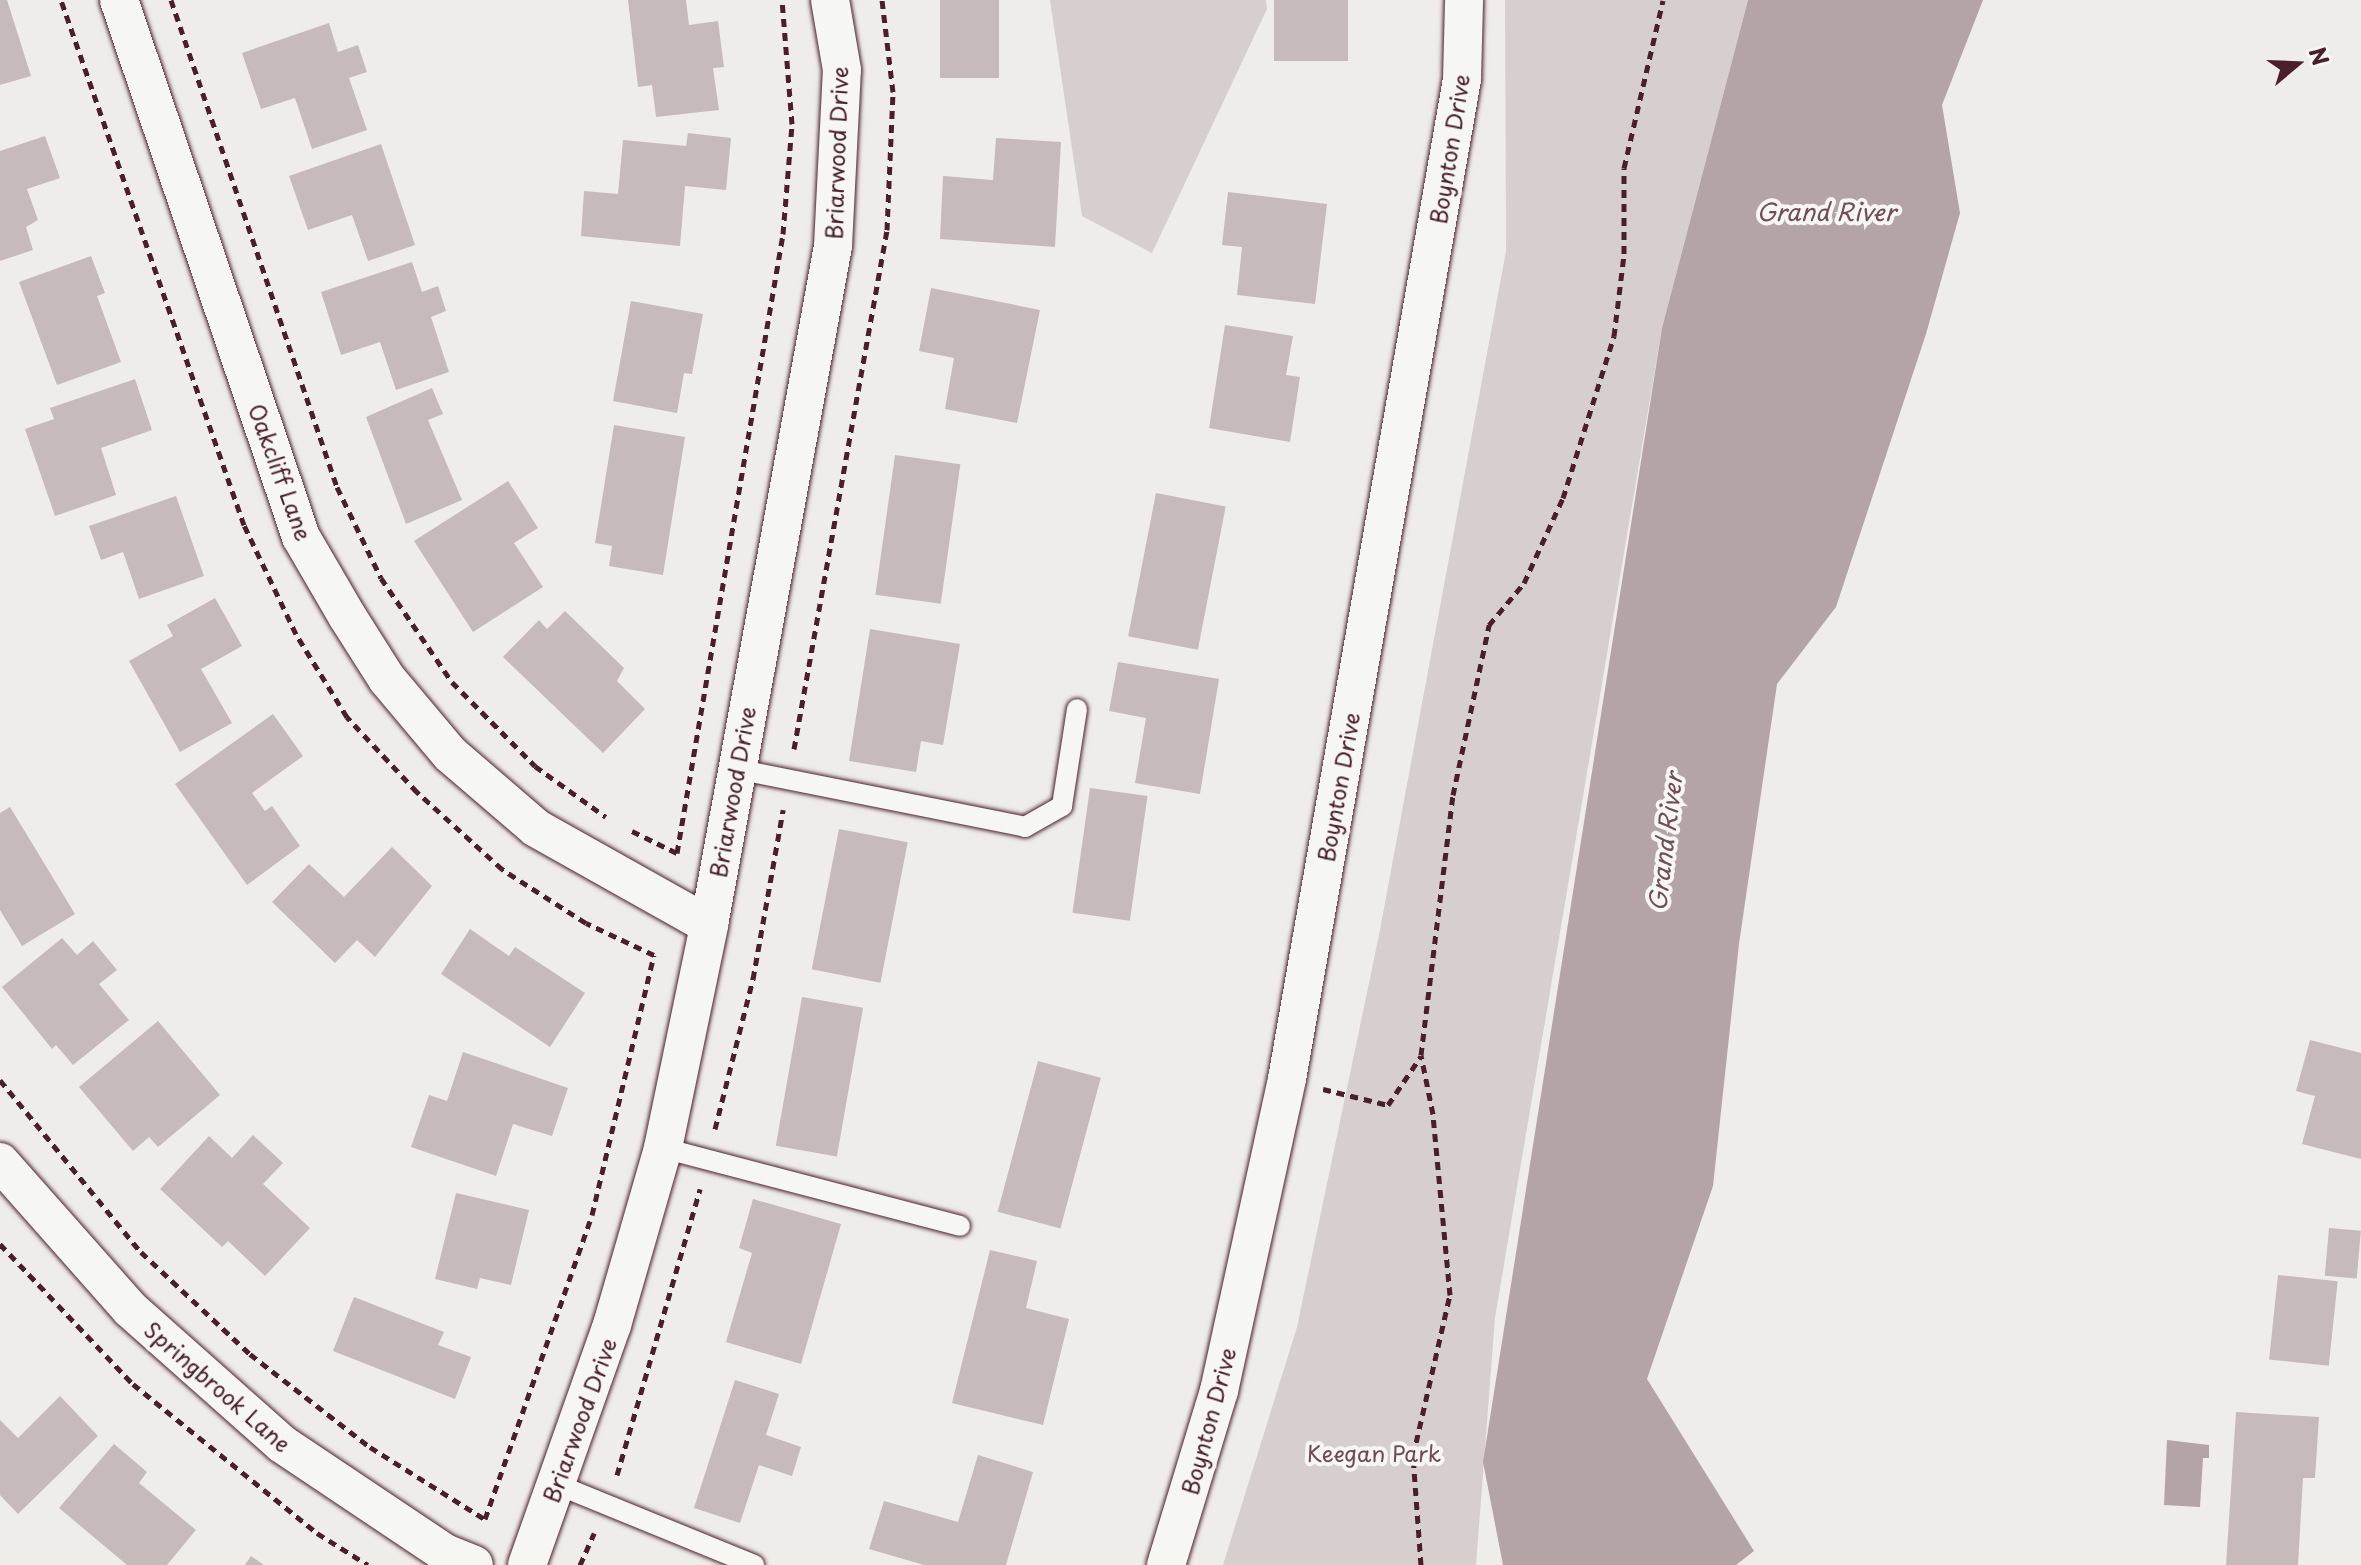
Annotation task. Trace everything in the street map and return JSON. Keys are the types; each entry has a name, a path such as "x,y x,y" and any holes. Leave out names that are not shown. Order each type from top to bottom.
{"street":[{"name":"Oakcliff Lane","path":"119,0 301,537 387,679 450,754 536,828 709,925"},
{"name":"Briarwood Drive","path":"527,1565 612,1325 663,1148 709,925 833,246 842,70 830,0"},
{"name":"Boynton Drive","path":"1166,1565 1219,1391 1287,1079 1462,79 1464,0"},
{"name":"Springbrook Lane","path":"0,1162 130,1309 282,1444 445,1553 474,1565"}],"lane":[{"path":"736,769 1025,827 1062,806 1077,709"},
{"path":"663,1148 960,1226"},
{"path":"556,1484 754,1565"}],"path":[{"path":"0,1080 141,1252 250,1354 370,1447 485,1519 592,1215 654,955 586,923 502,869 417,792 347,717 296,634 244,525 61,0"},
{"path":"171,0 337,487 381,578 452,682 535,766 612,821"},
{"path":"625,828 677,853 783,234 792,124 782,0"},
{"path":"1421,1565 1413,1456 1450,1295 1433,1114 1421,1055 1453,795 1489,625 1524,583 1563,498 1614,336 1624,254 1624,168 1663,0"},
{"path":"1287,1079 1388,1105 1421,1055"},
{"path":"0,1244 133,1384 317,1533 368,1565"}],"green space":[{"path":"1050,0 1266,0 1267,9 1152,253 1082,216"},
{"name":"Keegan Park","path":"1505,0 1748,0 1662,328 1495,1318 1476,1565 1223,1565 1297,1327 1379,935 1506,251"}],"water":[{"name":"Grand River","path":"1748,0 1983,0 1942,105 1960,213 1926,334 1836,607 1777,684 1739,944 1713,1186 1647,1379 1754,1551 1736,1565 1503,1565 1483,1462 1662,328"},
{"path":"2167,1440 2209,1445 2209,1458 2203,1458 2200,1507 2164,1505"}],"building":[{"path":"0,0 7,0 31,76 0,85"},
{"path":"628,0 686,0 689,25 718,21 724,67 713,68 719,110 656,117 652,85 638,87"},
{"path":"940,0 999,0 999,78 940,78"},
{"path":"1274,0 1348,0 1348,61 1274,61"},
{"path":"329,23 338,52 358,45 367,72 349,78 367,130 312,149 295,98 261,109 242,53"},
{"path":"688,133 731,138 726,190 685,186 680,246 581,236 584,191 618,194 623,140 686,146"},
{"path":"45,136 60,178 27,189 38,220 26,227 33,250 0,261 0,151"},
{"path":"996,138 1061,142 1055,247 940,239 943,176 993,180"},
{"path":"381,144 415,245 368,261 352,215 308,230 289,176"},
{"path":"1228,192 1327,204 1315,304 1237,295 1242,247 1222,245"},
{"path":"91,256 105,293 97,296 121,362 57,385 19,282"},
{"path":"412,262 422,292 438,286 446,311 431,317 449,372 396,390 380,342 341,355 321,292"},
{"path":"931,288 1040,310 1017,423 945,409 954,358 919,351"},
{"path":"631,301 703,314 692,374 684,373 677,413 613,401"},
{"path":"1225,325 1293,336 1286,375 1300,377 1290,442 1209,428"},
{"path":"135,379 152,430 101,448 116,495 55,516 25,429 54,419 50,408"},
{"path":"432,388 443,414 428,420 462,500 406,524 366,417"},
{"path":"614,425 685,437 663,575 609,566 612,546 595,543"},
{"path":"895,455 960,464 941,604 875,595"},
{"path":"508,481 538,528 514,543 543,587 473,632 414,541"},
{"path":"1156,493 1226,507 1198,650 1128,636"},
{"path":"176,496 204,576 139,599 123,552 101,560 89,526"},
{"path":"215,598 242,646 201,669 232,723 180,752 129,661 173,636 167,625"},
{"path":"565,611 624,668 617,681 645,709 603,753 503,657 539,620 547,629"},
{"path":"870,629 960,644 943,745 921,741 916,772 849,761"},
{"path":"1118,662 1219,679 1200,794 1135,783 1146,718 1109,711"},
{"path":"273,714 303,756 252,793 265,811 272,806 300,846 247,885 175,784"},
{"path":"1090,788 1147,796 1130,921 1072,913"},
{"path":"10,807 75,914 22,946 0,910 0,813"},
{"path":"839,829 908,842 880,983 812,969"},
{"path":"392,847 432,886 375,957 357,940 335,963 272,902 309,864 344,897"},
{"path":"470,929 509,956 515,947 585,993 550,1047 441,974"},
{"path":"62,938 77,955 93,941 117,970 99,984 129,1020 73,1065 56,1045 52,1049 2,987"},
{"path":"802,997 863,1008 837,1156 776,1146"},
{"path":"158,1021 220,1095 158,1147 149,1137 133,1151 79,1087"},
{"path":"2310,1040 2361,1053 2361,1159 2302,1144 2315,1096 2296,1091"},
{"path":"463,1052 568,1088 552,1136 513,1124 496,1176 411,1147 429,1095 447,1101"},
{"path":"1038,1061 1101,1078 1060,1229 998,1212"},
{"path":"253,1135 283,1163 263,1184 310,1228 265,1276 228,1241 222,1247 160,1189 209,1136 232,1158"},
{"path":"456,1193 529,1210 511,1285 480,1278 477,1289 435,1279"},
{"path":"753,1199 841,1224 801,1364 726,1342 752,1253 739,1248"},
{"path":"2329,1228 2361,1231 2357,1279 2325,1276"},
{"path":"990,1250 1037,1261 1026,1308 1069,1319 1043,1425 952,1403"},
{"path":"2278,1275 2338,1281 2329,1366 2269,1360"},
{"path":"354,1297 444,1332 438,1345 471,1357 455,1399 333,1351"},
{"path":"735,1380 779,1394 766,1435 801,1447 792,1476 759,1465 740,1523 694,1508"},
{"path":"60,1396 98,1436 18,1514 0,1495 0,1420 18,1438"},
{"path":"2236,1412 2319,1417 2315,1478 2303,1478 2298,1565 2226,1565"},
{"path":"114,1444 147,1472 139,1483 196,1530 167,1565 127,1565 59,1508"},
{"path":"978,1455 1033,1472 1006,1565 924,1565 869,1549 884,1501 958,1522"},
{"path":"251,1556 264,1565 245,1565"}]}
